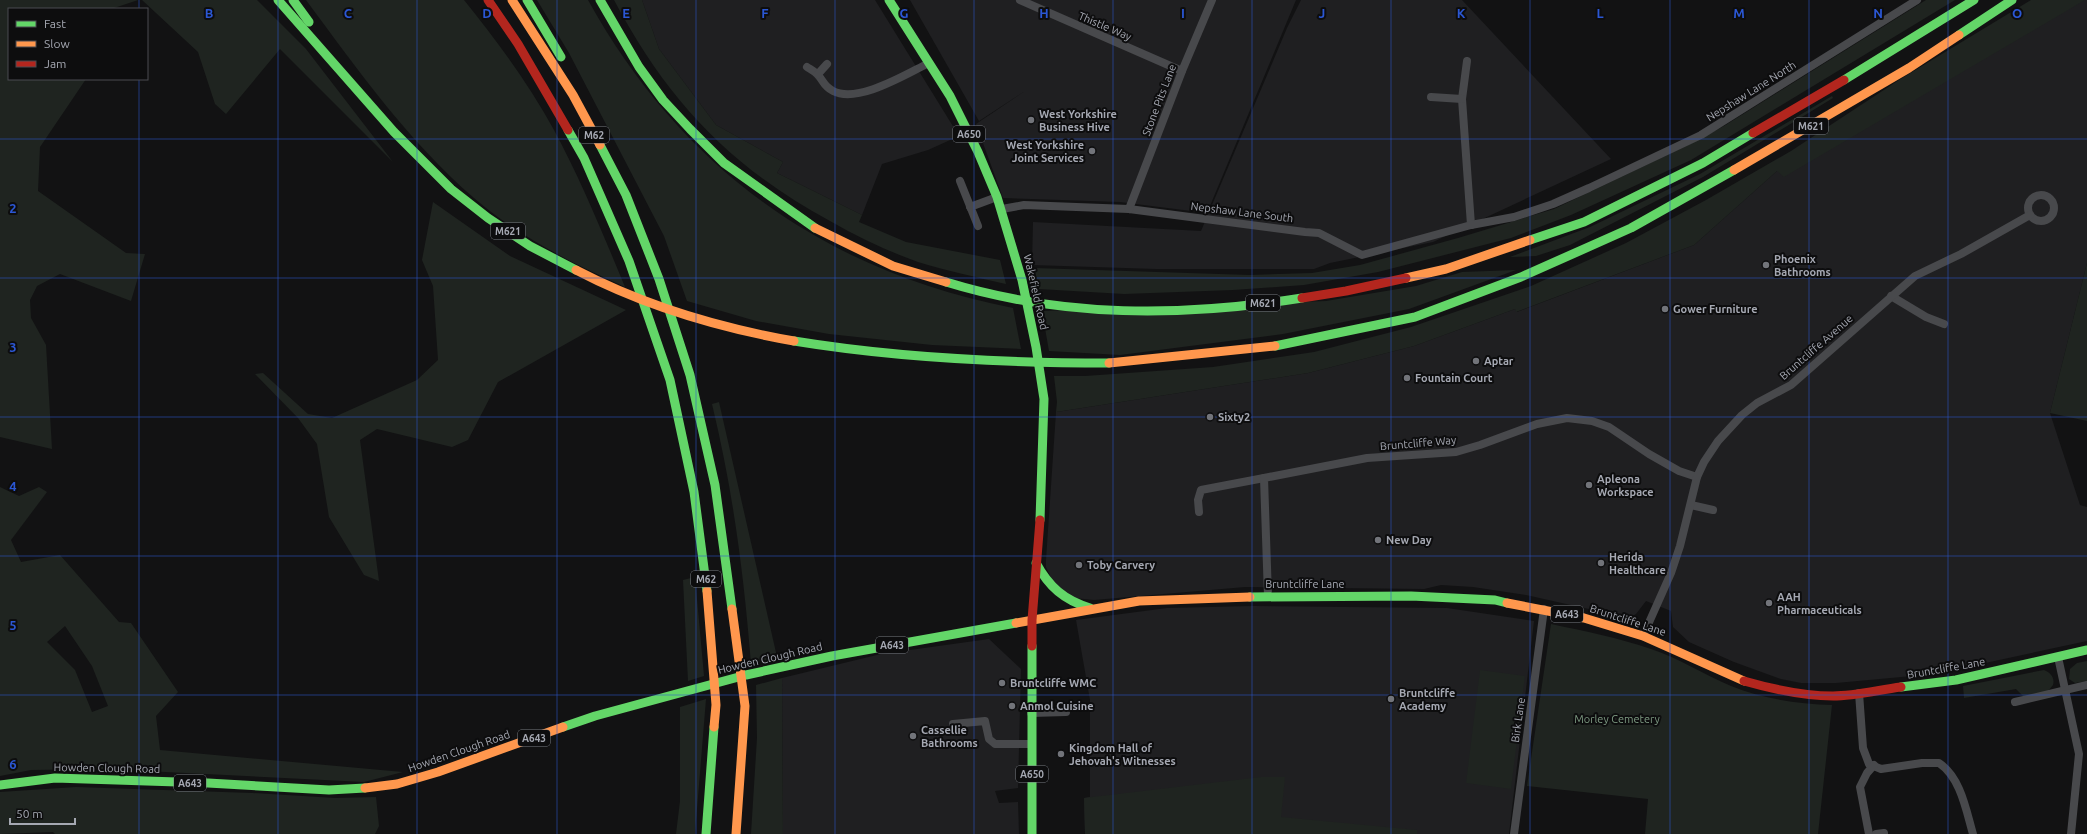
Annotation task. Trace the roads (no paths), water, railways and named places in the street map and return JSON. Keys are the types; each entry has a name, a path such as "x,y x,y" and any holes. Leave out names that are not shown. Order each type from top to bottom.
{"main road":[{"name":"M621","path":"278,0 394,132 451,189 488,218 530,246 604,285 668,308 754,334 827,346 934,358 1010,362 1120,363 1282,345 1415,317 1522,277 1631,228 1909,68 2012,0"},
{"name":"M621","path":"293,0 356,87"},
{"name":"M62","path":"480,0 518,44"},
{"name":"M62","path":"488,0 518,44 584,158 629,262 670,380 694,492 709,605 716,705 706,834"},
{"name":"M62","path":"512,0 573,95 626,195 659,278 681,344 715,485 745,706 736,834"},
{"path":"527,0 568,69 626,195"},
{"name":"M621","path":"600,0 639,66 663,100 690,129 724,163 821,232 893,266 971,290 1008,299 1080,308 1160,312 1270,303 1346,291 1446,269 1584,222 1703,163 1860,70 1974,0"},
{"name":"Wakefield Road","path":"893,1 950,96 978,152 1002,209 1022,280 1035,341 1044,399 1042,492 1032,620"},
{"path":"1036,563 1044,580 1055,593 1064,599 1093,609"},
{"name":"Bruntcliffe Lane","path":"1032,620 1139,602 1268,596 1411,596 1494,600 1544,609 1643,636 1739,678 1762,686 1812,695 1834,696 1956,680 2087,650"},
{"name":"Howden Clough Road","path":"0,785 55,778 208,783 329,790 369,788 397,784 438,772 595,716 688,691 832,656 1032,620"},
{"name":"A650","path":"1032,620 1032,834"}],"street":[{"name":"Thistle Way","path":"1020,0 1182,71"},
{"name":"Stone Pits Lane","path":"1129,209 1182,71 1212,0"},
{"name":"Nepshaw Lane North","path":"1589,188 1701,134 1917,0"},
{"path":"1467,61 1462,99 1471,225"},
{"path":"806,67 818,74 824,86 835,92 854,95 881,86 929,63"},
{"path":"818,74 827,64"},
{"path":"1431,97 1462,99"},
{"path":"960,181 978,226"},
{"name":"Nepshaw Lane South","path":"1002,209 1024,205 1129,209 1319,233 1362,255 1471,225 1514,217 1552,204 1589,188"},
{"path":"970,207 997,197"},
{"name":"Bruntcliffe Avenue","path":"1643,636 1671,573 1680,546 1697,477 1704,462 1718,441 1742,415 1757,403 1797,381 1915,276 1961,254 2030,215"},
{"path":"1891,296 1926,317 1944,324"},
{"name":"Bruntcliffe Way","path":"1199,512 1198,500 1201,490 1367,458 1456,452 1480,445 1537,424 1567,418 1592,421 1609,426 1649,454 1679,471 1697,477"},
{"path":"1264,478 1268,596"},
{"path":"1691,505 1713,510"},
{"name":"Birk Lane","path":"1514,834 1544,609"},
{"path":"2058,656 2064,691 2079,754 2071,834"},
{"path":"2015,702 2087,685"},
{"path":"1859,693 1863,748 1869,764 1881,769 1922,763 1939,763 1946,767 1952,775 1962,799 1972,834"},
{"path":"1031,713 1066,712"},
{"path":"953,724 986,721 989,739 995,744 1031,744"},
{"path":"1869,834 1860,787 1867,773 1874,765"}],"place":[{"name":"West Yorkshire Business Hive","path":"1031,120"},
{"name":"West Yorkshire Joint Services","path":"1092,151"},
{"name":"Phoenix Bathrooms","path":"1766,265"},
{"name":"Gower Furniture","path":"1665,309"},
{"name":"Aptar","path":"1476,361"},
{"name":"Fountain Court","path":"1407,378"},
{"name":"Sixty2","path":"1210,417"},
{"name":"Apleona Workspace","path":"1589,485"},
{"name":"New Day","path":"1378,540"},
{"name":"Herida Healthcare","path":"1601,563"},
{"name":"Toby Carvery","path":"1079,565"},
{"name":"AAH Pharmaceuticals","path":"1769,603"},
{"name":"Bruntcliffe WMC","path":"1002,683"},
{"name":"Bruntcliffe Academy","path":"1391,699"},
{"name":"Anmol Cuisine","path":"1012,706"},
{"name":"Cassellie Bathrooms","path":"913,736"},
{"name":"Kingdom Hall of Jehovah's Witnesses","path":"1061,754"}],"park label":[{"name":"Morley Cemetery","path":"1617,719"}]}
